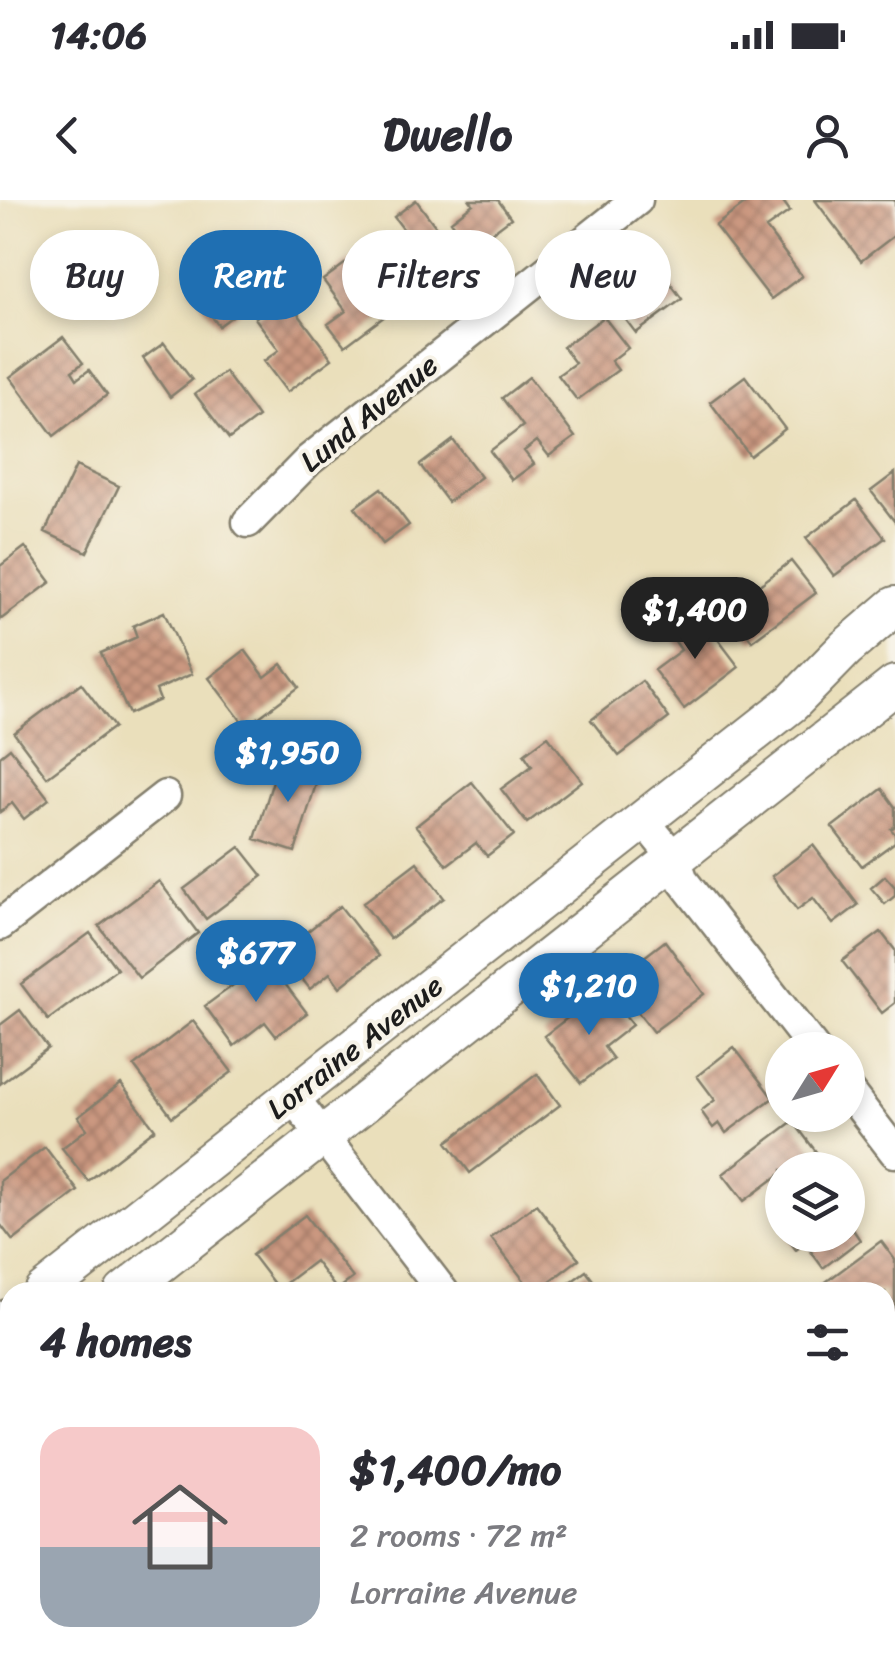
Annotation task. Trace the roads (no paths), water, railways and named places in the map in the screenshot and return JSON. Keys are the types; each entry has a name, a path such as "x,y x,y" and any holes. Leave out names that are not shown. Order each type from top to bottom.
{"street":[{"name":"Lund Avenue","path":"248,522 308,460 638,200"},
{"name":"Lorraine Avenue","path":"56,1282 792,703 846,648 895,606"},
{"name":"Lorraine Avenue","path":"137,1282 895,685"},
{"path":"0,925 165,796"},
{"path":"643,820 674,859 684,881 802,1032"},
{"path":"292,1096 435,1282"},
{"path":"865,1113 895,1152"}]}
